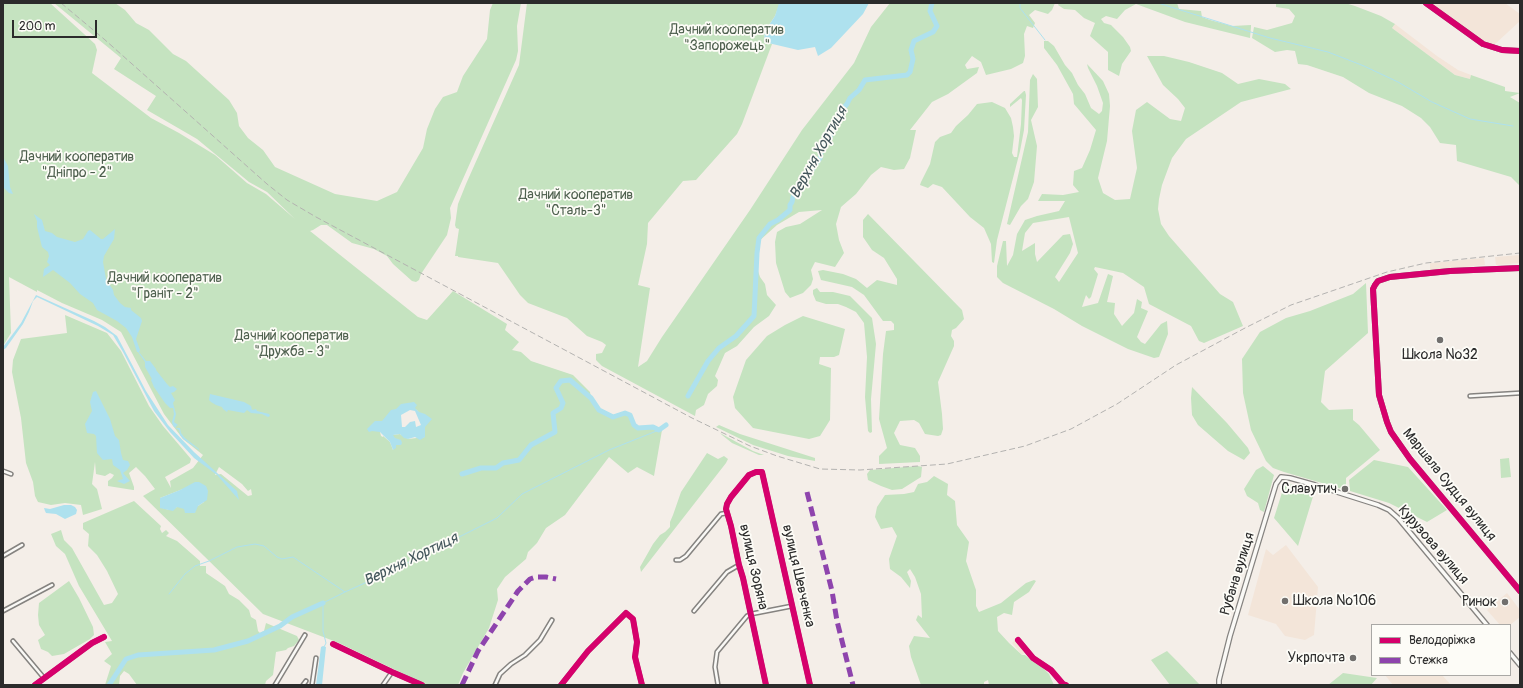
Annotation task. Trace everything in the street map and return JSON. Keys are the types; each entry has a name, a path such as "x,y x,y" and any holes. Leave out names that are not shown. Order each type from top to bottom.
{"street":[{"path":"1426,3 1483,44 1502,50 1520,51"},
{"name":"Маршала Судця вулиця","path":"1520,268 1450,271 1390,277 1384,278 1377,282 1373,289 1379,395 1391,432 1410,459 1520,591"},
{"path":"1470,396 1520,393"},
{"path":"3,471 11,474"},
{"name":"вулиця Зоряна","path":"762,472 756,472 749,475 727,504 727,513 766,685"},
{"name":"вулиця Шевченка","path":"762,472 810,685"},
{"name":"Курузова вулиця","path":"1281,477 1290,478 1321,487 1378,505 1389,510 1407,529 1486,624"},
{"name":"Рубана вулиця","path":"1219,685 1230,636 1276,484 1281,477"},
{"path":"676,560 680,560 686,556 721,514 727,513"},
{"path":"3,556 22,545"},
{"path":"694,611 727,572 738,565"},
{"path":"3,611 52,585"},
{"path":"718,685 715,667 717,652 747,616 792,606"},
{"path":"561,685 588,651 624,614 628,613 633,619 637,642 635,656 642,685"},
{"path":"495,685 500,674 539,642 552,620"},
{"path":"275,685 305,635"},
{"path":"35,685 92,643 104,637"},
{"path":"1018,640 1033,658 1051,670 1063,684 1066,685"},
{"path":"13,641 44,678"},
{"path":"333,644 422,685"},
{"path":"1511,654 1520,665"},
{"path":"312,685 316,658"},
{"path":"383,685 392,672"},
{"name":"Рубана вулиця","path":"1216,685 1219,680"},
{"path":"303,685 306,681"}],"shaded area":[{"path":"1430,3 1505,3 1520,14 1520,21 1494,45 1464,28"},
{"path":"1395,24 1437,56 1458,70 1471,75 1470,79 1455,75 1392,28"},
{"path":"1520,255 1520,263 1496,265 1495,257"},
{"path":"1484,258 1485,265 1430,270 1430,263"},
{"name":"Школа №106","path":"1286,545 1318,587 1314,635 1305,640 1285,636 1276,624 1248,615 1266,549 1273,555"},
{"name":"Ринок","path":"1507,593 1520,610 1520,617 1511,624 1499,624 1487,610"},
{"path":"1015,640 1026,652 1022,655 1012,643"},
{"path":"1386,676 1443,676 1451,685 1393,685"}],"green space":[{"path":"3,3 50,3 95,44 97,50 92,73 151,118 215,155 247,183 266,194 295,219 267,192 249,182 197,139 147,110 156,96 114,69 121,58 54,3 115,3 125,10 136,23 149,30 173,54 186,61 229,100 237,113 239,126 248,138 263,150 275,167 335,194 377,201 397,192 423,148 427,129 435,109 443,97 457,92 463,76 487,39 490,10 493,3 521,3 517,26 518,51 516,60 450,208 451,218 447,235 421,274 419,280 416,282 412,281 393,264 387,256 374,249 352,243 327,225 321,225 310,231 418,317 427,320 453,291 507,324 505,330 519,342 512,350 521,352 531,361 573,375 590,392 591,398 599,410 613,417 625,413 630,415 634,425 638,428 653,427 657,431 662,430 654,476 637,467 628,473 609,457 565,515 546,528 537,543 528,552 526,559 505,577 497,589 498,600 489,628 463,673 458,685 425,685 339,643 263,614 143,496 155,489 136,467 129,473 134,487 133,490 108,486 108,481 114,475 110,473 105,476 96,474 95,462 92,484 97,489 102,509 83,515 81,505 65,503 51,505 38,502 26,463 21,418 12,372 13,360 21,339 67,333 65,315 107,333 121,351 149,406 163,426 191,459 190,463 165,477 171,488 170,481 193,468 203,455 183,439 164,414 121,332 102,320 62,303 37,290 37,292 9,277 11,333 3,346","holes":["400,406 417,410 425,437 408,439 400,434 392,435 396,444 393,450 390,442 381,436 380,432","219,467 242,484 248,491 251,489 252,495 248,496 221,474 215,475","183,489 204,502 198,506 177,507 169,510 160,507 160,498"]},
{"path":"527,3 780,3 775,16 765,31 764,42 772,44 737,134 696,180 683,181 648,223 647,244 638,285 650,288 638,367 647,361 750,210 802,130 854,63 871,27 890,3 1055,3 1052,10 1048,14 1035,10 1029,15 1035,23 1033,28 1027,26 1024,34 1025,56 1023,63 1011,69 986,75 981,62 972,56 965,65 967,69 979,67 977,73 948,94 932,102 910,130 916,130 910,158 904,169 894,170 881,167 871,175 856,194 841,207 836,224 839,240 844,253 835,267 815,262 811,270 813,279 811,285 803,293 790,298 785,292 776,263 775,242 777,232 786,227 800,224 822,210 799,212 777,225 758,242 756,260 757,268 760,277 765,284 767,295 776,305 769,316 754,327 737,346 725,353 715,376 718,380 717,386 708,394 704,405 696,410 695,416 602,366 596,360 596,354 602,353 606,345 587,336 567,318 528,303 520,295 498,263 455,256 459,229 456,228 455,225 458,204 519,65"},
{"path":"1059,3 1177,3 1179,9 1201,11 1202,17 1210,20 1232,26 1251,25 1250,38 1185,22 1136,4 1125,10 1117,19 1106,16 1101,19 1104,23 1111,25 1123,37 1130,47 1131,51 1122,64 1119,76 1108,70 1108,52 1090,36 1095,23 1084,18 1075,10 1064,9 1058,5"},
{"path":"1276,3 1345,3 1355,6 1381,16 1395,24 1392,28 1455,75 1470,79 1471,75 1505,87 1505,91 1520,93 1510,97 1520,103 1520,186 1511,177 1457,161 1456,145 1440,143 1430,127 1421,118 1402,106 1369,93 1343,77 1307,65 1298,64 1295,51 1287,50 1275,52 1252,38 1254,27 1267,30 1292,23 1295,16 1289,9 1276,7"},
{"path":"1044,41 1048,41 1054,46 1085,94 1091,108 1099,114 1102,111 1103,103 1087,64 1103,81 1109,94 1110,106 1107,141 1098,178 1103,193 1115,200 1130,199 1137,168 1132,131 1136,110 1147,102 1170,119 1181,121 1185,108 1163,85 1147,56 1164,56 1189,62 1222,73 1238,84 1259,79 1285,84 1291,89 1241,102 1186,139 1172,158 1162,185 1159,199 1158,209 1161,224 1169,236 1220,294 1233,302 1243,326 1204,343 1199,341 1191,326 1149,304 1144,287 1123,273 1095,267 1094,269 1098,274 1091,297 1089,299 1086,295 1082,307 1098,303 1108,274 1113,276 1107,302 1115,303 1114,314 1122,326 1134,313 1137,299 1142,302 1141,308 1148,311 1137,337 1141,342 1145,344 1161,324 1167,321 1168,334 1159,357 1154,358 1128,349 1082,326 1054,309 1003,283 997,277 997,266 1003,241 1006,241 1007,266 1013,255 1017,234 1025,220 1059,211 1065,201 1038,201 1042,194 1063,195 1079,192 1073,185 1074,171 1082,168 1090,150 1096,130 1074,104 1073,94 1057,65 1044,48","holes":["1069,217 1078,253 1059,282 1055,277 1070,253 1073,244 1070,234 1063,235 1037,262 1035,243 1022,251 1025,233 1033,223"]},
{"path":"1033,74 1037,79 1038,107 1031,120 1037,146 1034,182 1028,199 1021,206 1010,225 1007,224 1028,132 1030,80"},
{"path":"1024,91 1026,95 1024,130 997,240 994,263 992,262 991,244 984,228 970,217 942,187 933,184 928,188 920,185 930,164 935,142 940,137 951,133 977,104 992,102 1005,108 1011,118 1013,127 1014,136 1012,153 1014,157 1017,157 1022,100 1021,98 1010,107 1010,104"},
{"path":"868,214 962,310 964,319 956,328 952,330 951,336 954,341 954,346 938,382 943,429 941,435 925,434 919,423 914,420 900,421 894,433 900,445 915,448 920,456 920,462 879,464 879,456 887,448 879,419 883,354 886,331 894,330 894,324 891,321 883,321 864,295 852,287 821,280 818,271 823,270 843,274 856,279 867,288 877,280 897,285 897,279 884,258 872,250 863,237 863,220"},
{"path":"1366,283 1368,333 1325,371 1321,402 1329,410 1353,409 1353,420 1380,450 1346,478 1346,490 1284,472 1273,468 1266,461 1251,430 1243,393 1242,359 1260,332 1286,318 1310,311 1353,294"},
{"path":"817,288 820,292 833,292 850,296 872,318 876,344 871,399 872,432 870,433 868,431 865,397 867,357 864,323 856,312 846,307 838,304 826,304 816,301 813,290"},
{"path":"803,316 845,329 839,355 834,357 820,357 819,364 831,368 830,420 820,436 809,439 753,428 735,408 733,397 746,360 767,336"},
{"path":"1192,387 1227,423 1248,448 1250,453 1244,460 1228,451 1198,425 1192,415"},
{"path":"719,425 740,434 815,458 815,461 788,456 753,445 716,427"},
{"path":"720,433 753,451 764,455 759,455 732,443"},
{"path":"707,453 718,459 724,456 728,459 641,572 640,567 653,544 660,535 670,527 670,522 681,492"},
{"path":"1509,458 1511,477 1501,478 1500,459"},
{"path":"1374,460 1408,467 1447,510 1427,522 1389,503 1350,491 1349,480"},
{"path":"918,466 922,467 921,477 902,489 892,490 868,480 867,474 870,470"},
{"path":"1263,466 1274,475 1264,512 1260,510 1258,503 1247,496 1244,489 1256,470"},
{"path":"934,476 948,484 947,495 955,501 957,525 969,542 966,561 976,590 976,606 979,612 1001,603 1026,583 1034,580 1036,581 1029,592 1014,602 1012,615 1004,613 997,617 998,631 1022,655 1025,655 1042,667 1049,674 1054,685 989,685 988,680 984,682 984,685 921,685 911,657 909,646 914,636 930,638 916,620 918,615 922,618 921,594 915,577 910,569 907,572 911,581 910,588 901,577 890,569 889,559 897,536 892,527 881,529 875,517 877,507 885,495 914,492 918,484 927,482"},
{"path":"1285,483 1315,490 1298,546 1274,518"},
{"path":"134,501 161,526 160,529 162,533 166,530 169,533 166,536 177,541 200,561 200,566 206,566 206,573 225,586 229,594 239,600 249,610 251,617 256,620 258,631 260,633 264,631 266,623 297,636 299,640 294,646 286,650 276,652 273,675 266,681 265,685 137,685 129,674 124,671 120,676 119,685 105,685 111,666 104,661 112,654 105,642 112,641 79,586 65,554 56,546 51,534 61,530 64,540 72,548 104,605 112,603 118,594 107,571 97,555 88,546 89,534 83,529 83,523"},
{"path":"69,581 93,627 94,635 90,639 64,654 52,656 48,652 41,649 38,640 45,635 39,625 39,603"},
{"path":"1167,651 1200,685 1170,685 1151,660"},
{"path":"1343,673 1377,678 1371,685 1328,685"}],"water":[{"path":"779,3 869,3 863,14 831,48 818,56 815,47 798,50 764,42 765,31 775,16"},
{"path":"3,157 8,166 10,187 13,194 9,193 3,187"},
{"path":"34,214 42,220 45,231 52,233 57,237 75,242 83,239 90,230 103,239 115,229 114,239 104,256 103,262 106,279 120,303 125,307 131,308 131,310 141,318 142,321 136,339 140,350 139,352 146,361 150,361 170,387 173,386 177,389 171,393 175,400 173,403 176,414 174,422 178,425 176,428 173,426 172,422 174,414 173,408 170,408 165,403 154,387 151,380 152,379 145,367 145,362 137,352 132,337 126,328 117,321 97,310 93,303 80,294 70,283 53,270 43,277 44,269 50,265 47,262 49,256 48,252 42,247 37,221"},
{"path":"36,295 94,321 117,336 146,391 168,425 194,452 237,491 239,500 217,475 194,458 170,432 154,411 113,335 98,326 37,297 33,301 23,324 3,350 3,347 21,323"},
{"path":"96,391 110,419 115,436 119,440 123,460 128,461 130,465 123,473 130,481 124,484 117,481 123,479 120,470 113,465 112,459 103,460 97,453 96,436 94,434 87,433 85,424 92,411 90,402 93,392"},
{"path":"210,394 244,402 251,406 252,410 256,409 257,411 269,414 270,416 268,417 262,414 251,413 247,410 244,413 228,410 227,412 222,407 209,400"},
{"path":"414,402 417,405 415,408 419,412 432,419 425,427 425,437 420,440 415,437 408,439 404,438 400,434 393,435 395,438 401,440 402,443 401,445 396,445 396,448 393,450 390,442 380,432 369,432 367,429 375,421 382,421 391,410 396,409 401,404","holes":["410,410 415,411 421,425 416,427 415,421 410,422 405,427 402,427 401,415"]},
{"path":"176,428 180,428 181,433 185,438 199,450 183,439 179,430"},
{"path":"195,482 199,482 206,486 208,491 207,500 198,506 195,513 185,513 184,509 177,507 173,511 160,508 160,498"},
{"path":"64,505 71,505 75,507 77,510 76,514 65,519 56,514 46,513 44,508 50,509"},
{"path":"321,647 326,647 322,685 316,685"}],"waterway":[{"name":"Верхня Хортиця","path":"688,396 708,361 719,348 736,336 754,316 759,238 770,224 778,220 790,210 793,197 820,158 822,148 830,138 840,112 850,98 859,90 865,80 907,75 910,72 913,59 911,50 914,41 933,32 937,26 930,11 932,3"},
{"path":"1020,3 1020,8 1045,40"},
{"path":"1158,3 1270,38 1328,52 1364,66 1398,82 1432,102 1470,119 1513,126"},
{"name":"Верхня Хортиця","path":"462,474 481,468 496,468 503,463 519,460 531,445 555,432 553,413 561,408 563,403 556,388 561,381 570,380 591,398 599,410 613,417 625,413 630,415 634,425 638,428 653,427 659,430 666,425"},
{"name":"Верхня Хортиця","path":"169,594 185,574 195,566 209,561 237,547 255,544 264,546 277,557 282,559 293,557 345,592 387,573 497,518 522,494 609,450 659,430"},
{"path":"324,647 326,643 323,631 323,603 345,592"},
{"name":"Верхня Хортиця","path":"109,685 126,659 138,655 214,650 248,641 280,626 292,617 323,603"}],"railway":[{"path":"61,3 287,200 316,217 692,418 750,446 820,469 860,470 947,464 1025,446 1071,429 1117,404 1176,365 1291,305 1387,272 1426,263 1520,253"}],"marked path":[{"path":"807,492 832,591 837,621 853,685"},
{"path":"462,685 478,651 518,591 530,579 536,577 556,579"}],"cycle path":[{"path":"1426,3 1483,44 1502,50 1520,51"},
{"path":"1520,268 1450,271 1390,277 1378,281 1373,289 1379,395 1391,432 1410,459 1520,591"},
{"path":"766,685 743,578 726,509 731,497 749,475 756,472 762,472 810,685"},
{"path":"561,685 588,651 626,613 633,619 637,642 635,657 642,685"},
{"path":"35,685 92,643 104,637"},
{"path":"1018,640 1033,658 1051,670 1063,684 1066,685"},
{"path":"333,644 422,685"}],"place":[{"name":"Школа №32","path":"1440,340"},
{"name":"Славутич","path":"1345,489"},
{"name":"Школа №106","path":"1285,601"},
{"name":"Ринок","path":"1505,602"},
{"name":"Укрпочта","path":"1353,658"}],"park label":[{"name":"Дачний кооператив \"Запорожець\"","path":"727,38"},
{"name":"Дачний кооператив \"Дніпро - 2\"","path":"77,166"},
{"name":"Дачний кооператив \"Сталь-3\"","path":"576,204"},
{"name":"Дачний кооператив \"Граніт - 2\"","path":"165,286"},
{"name":"Дачний кооператив \"Дружба - 3\"","path":"292,344"}]}
